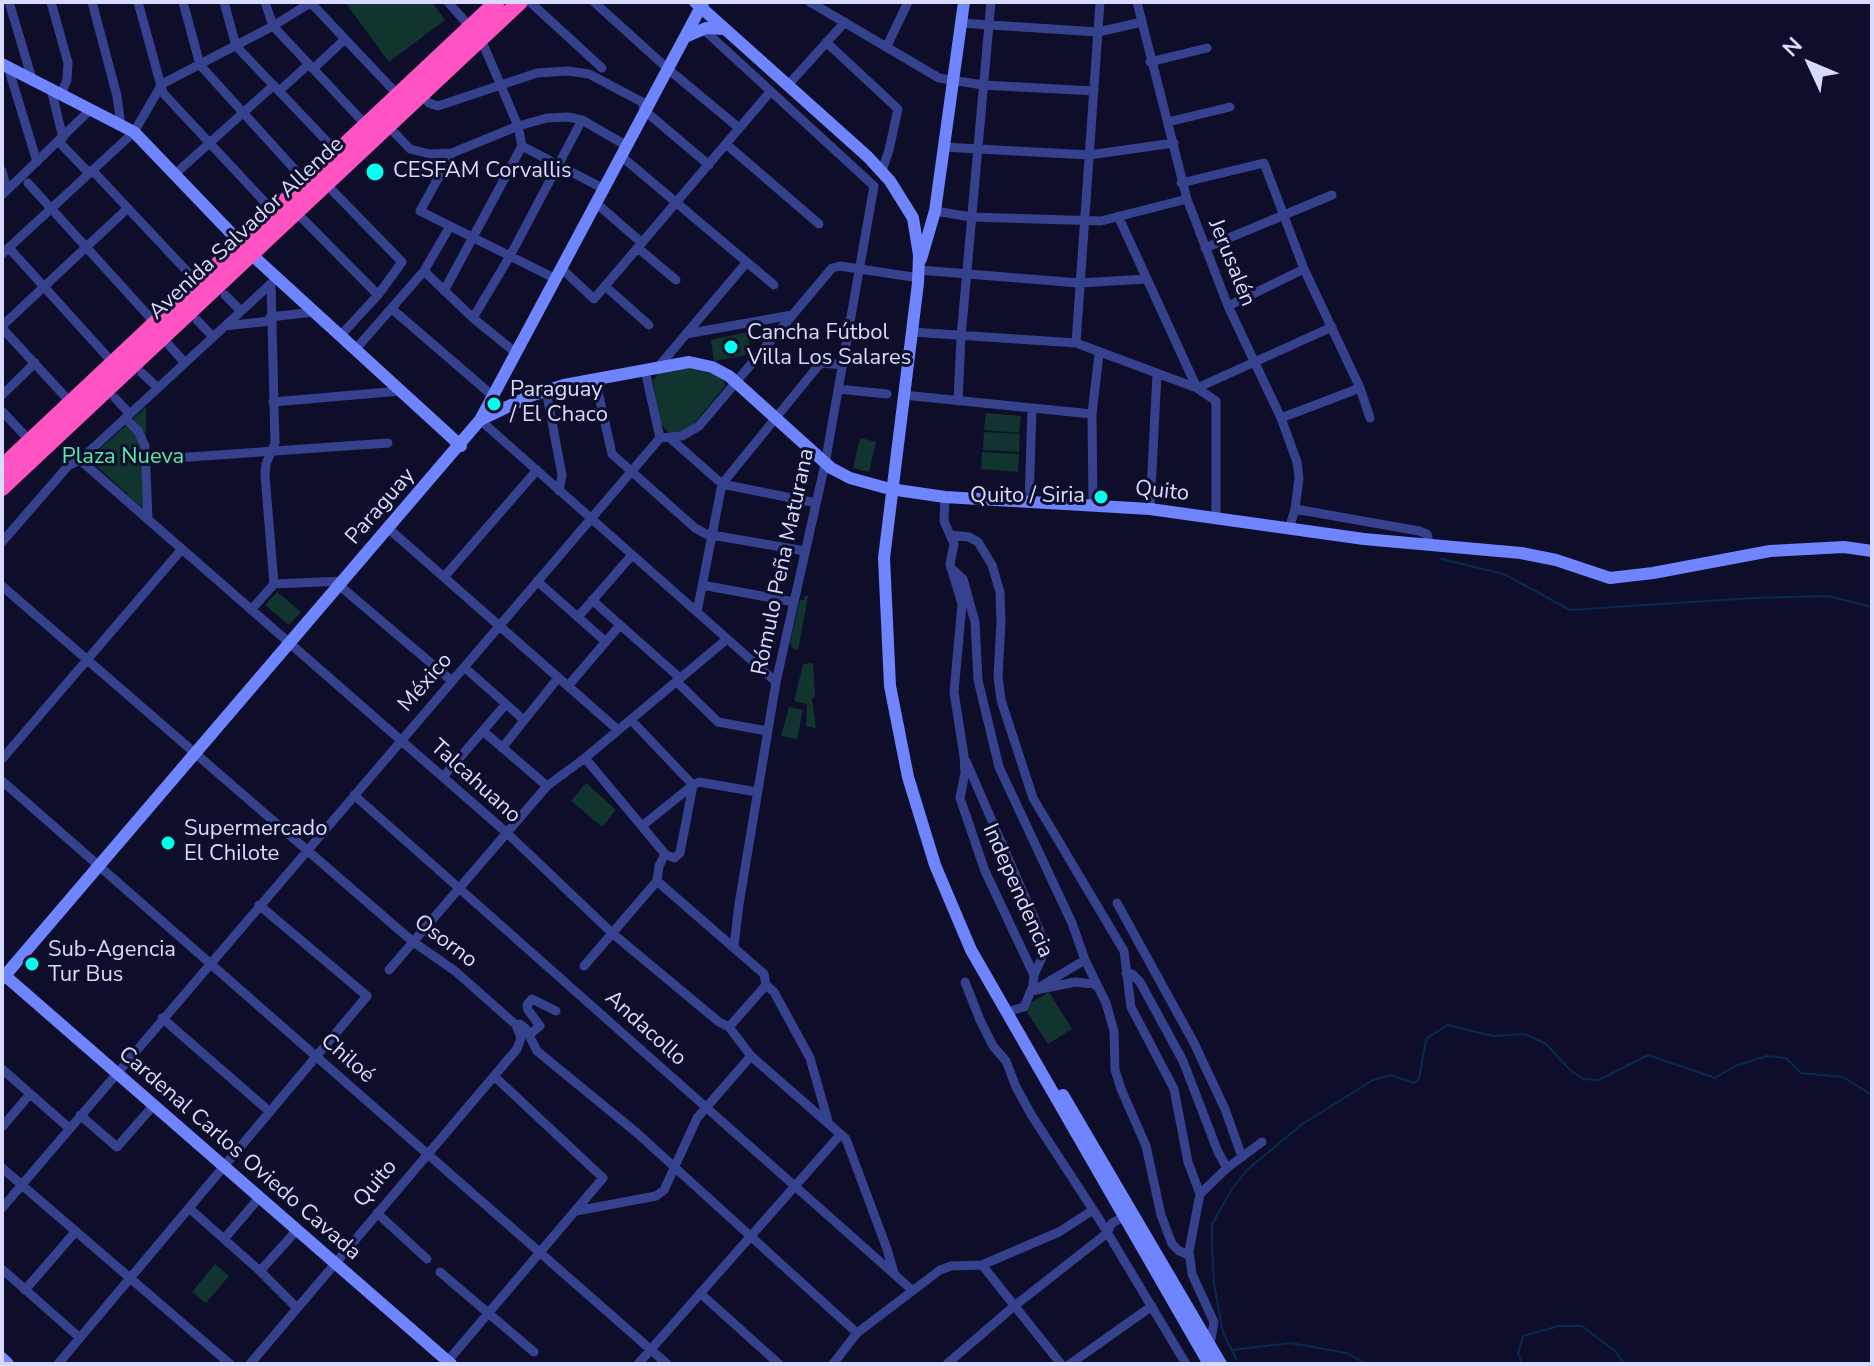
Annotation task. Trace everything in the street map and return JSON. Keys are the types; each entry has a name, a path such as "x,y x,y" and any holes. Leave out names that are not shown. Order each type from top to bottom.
{"highway":[{"name":"Avenida Salvador Allende","path":"2,488 246,249 274,212 337,152 421,95 476,33 497,2"},
{"name":"Avenida Salvador Allende","path":"2,467 198,283 297,213 327,185 377,126 398,95 520,2"}],"main road":[{"path":"964,2 935,211 919,271 890,489 884,558 890,686 915,802 932,854 971,950 1062,1102"},
{"path":"700,4 882,171 913,218 919,271"},
{"name":"Paraguay","path":"3,976 461,446 480,420 700,4"},
{"path":"685,37 703,29 725,30"},
{"path":"5,65 134,132 274,281 314,312 461,446"},
{"name":"Quito","path":"480,420 546,390 682,362 718,369 825,464 850,478 890,489 945,497 1150,509 1364,539 1521,553 1556,560 1604,577 1770,551 1844,547 1872,551"},
{"path":"948,894 1122,1218 1209,1364"},
{"name":"Cardenal Carlos Oviedo Cavada","path":"3,976 448,1363"},
{"path":"1122,1218 1221,1364"},
{"path":"2,1358 8,1364"}],"street":[{"path":"51,2 68,63 67,80 56,92 61,140 198,283"},
{"path":"92,2 117,96 121,126"},
{"path":"138,2 163,93 274,212"},
{"path":"183,2 200,65 306,182"},
{"path":"224,2 236,46 337,152"},
{"path":"265,2 273,26 311,66 377,126 410,149 421,153 452,153 518,126 547,118 582,120 624,151 678,203 774,285"},
{"path":"113,363 44,287 5,251 134,132 162,84 273,26 310,2 398,95"},
{"path":"444,291 522,146 518,126 476,33 448,2"},
{"path":"530,2 602,68"},
{"path":"594,2 739,128"},
{"path":"810,2 939,78 983,85 1094,91"},
{"path":"887,46 908,2"},
{"path":"958,401 966,275 991,2"},
{"path":"1076,343 1100,2"},
{"name":"Jerusalén","path":"1137,2 1150,62 1174,143 1181,183 1228,306 1281,418 1299,470 1295,509 1289,529"},
{"path":"13,3 32,79"},
{"path":"788,85 845,22"},
{"path":"960,23 1098,32 1142,22"},
{"path":"452,153 420,211 510,256 559,274 594,299 770,92 703,29"},
{"path":"175,174 243,112 344,40"},
{"path":"826,42 898,109 882,171"},
{"path":"1150,62 1207,48"},
{"path":"5,65 37,162"},
{"path":"421,95 438,106 537,73 568,71 597,77 642,102 645,111 709,165"},
{"name":"Rómulo Peña Maturana","path":"734,946 776,682 825,464 874,186 770,92"},
{"path":"1168,122 1230,107"},
{"path":"5,192 90,110"},
{"path":"473,318 510,256 582,120"},
{"path":"943,147 1089,155 1174,143"},
{"path":"726,144 819,224"},
{"path":"522,146 604,189"},
{"path":"1181,183 1264,163 1304,269 1360,388 1370,418"},
{"path":"2,171 5,192"},
{"path":"28,183 155,323"},
{"path":"327,185 402,262 378,295 340,336"},
{"path":"1205,248 1332,195"},
{"path":"935,211 971,217 1101,221 1187,199"},
{"path":"596,203 676,280"},
{"path":"71,403 2,327 128,208"},
{"path":"297,213 378,295"},
{"path":"1118,216 1197,388"},
{"path":"355,350 424,271 450,226"},
{"path":"659,366 747,262"},
{"name":"México","path":"2,1208 630,473 665,438 688,434 699,426 832,268 840,266 860,270 919,271 1079,283 1147,279"},
{"path":"1228,306 1304,269"},
{"path":"424,271 473,318 516,353"},
{"path":"2,542 68,466 80,460 274,281"},
{"path":"251,610 274,584 265,475 275,438 270,319 274,281"},
{"path":"605,286 649,325"},
{"path":"225,295 241,311"},
{"path":"392,309 493,396"},
{"path":"225,326 314,312"},
{"path":"686,334 792,315"},
{"path":"197,320 213,337"},
{"path":"1197,388 1332,327"},
{"path":"912,332 1076,343 1197,388 1216,401 1216,518"},
{"path":"169,345 185,363"},
{"path":"1093,506 1092,414 1099,354"},
{"path":"2,395 35,363"},
{"path":"697,612 722,484 774,417 820,365 843,365"},
{"path":"645,370 665,438 722,484 816,503"},
{"path":"142,373 158,388"},
{"path":"1150,509 1157,374"},
{"path":"595,378 610,452 695,528 712,535 805,551"},
{"path":"1281,418 1360,388"},
{"path":"838,389 887,394"},
{"path":"546,390 562,475 559,491"},
{"path":"273,402 400,391"},
{"path":"903,395 1092,414"},
{"path":"115,398 144,440 148,519"},
{"path":"1029,502 1032,408"},
{"path":"2,411 30,441"},
{"path":"480,420 776,682"},
{"path":"147,460 388,443"},
{"name":"Talcahuano","path":"80,460 507,833 612,933 729,1027 751,1056 828,1121 847,1142 894,1273"},
{"path":"444,577 537,470"},
{"name":"Independencia","path":"945,497 944,521 954,544 951,568 962,604 954,692 965,773 960,798 985,871 1034,975 1024,1007 1013,1010"},
{"name":"Quito","path":"1295,509 1424,532 1429,544"},
{"path":"389,529 618,730"},
{"path":"952,535 969,537 978,542 996,577 1001,622 998,676 1001,700 1033,798 1124,951 1131,1007 1174,1089 1188,1162 1200,1194 1189,1255 1192,1274 1214,1322 1210,1345"},
{"path":"2,759 182,549"},
{"path":"578,617 632,555"},
{"path":"951,568 963,579 975,622 978,680 999,767 1106,1003 1114,1031 1115,1070 1146,1146 1161,1215 1172,1244 1189,1255"},
{"path":"537,581 606,642"},
{"path":"274,584 342,584 452,681"},
{"path":"702,585 794,602"},
{"name":"Osorno","path":"2,586 412,941 474,986 516,1025 520,1024 537,1051 675,1167 857,1333"},
{"path":"592,600 718,722 767,731"},
{"path":"568,686 620,625"},
{"path":"389,970 547,786 727,639"},
{"path":"464,667 524,720"},
{"path":"502,748 558,678"},
{"path":"443,777 506,704"},
{"path":"631,720 693,785"},
{"path":"483,731 547,786"},
{"path":"964,756 1045,943 1045,951 1034,975"},
{"path":"585,758 665,854 674,858 680,853 693,785"},
{"name":"Chiloé","path":"2,781 667,1364"},
{"path":"642,826 699,782 757,792"},
{"name":"Andacollo","path":"354,795 912,1290"},
{"path":"584,966 657,881 665,854"},
{"path":"657,881 761,971 766,985 774,992 810,1058 828,1121"},
{"path":"1117,903 1194,1043 1225,1109 1242,1157"},
{"path":"58,1364 367,996 259,905"},
{"path":"1031,991 1085,960"},
{"path":"1126,973 1140,982 1183,1061 1227,1168"},
{"path":"965,982 980,1020 993,1046 1006,1061 1032,1116 1101,1222 1186,1364"},
{"path":"1031,991 1075,982 1096,986"},
{"path":"729,1027 766,985"},
{"path":"529,1035 540,1026 528,1010 527,1005 532,999 556,1011"},
{"path":"162,1018 270,1112"},
{"name":"Quito","path":"250,1364 519,1045 521,1038 516,1025"},
{"path":"575,1211 656,1196 664,1190 697,1118 751,1056"},
{"path":"2,1069 69,1128"},
{"path":"448,1363 603,1178 494,1076"},
{"path":"2,1127 30,1094"},
{"path":"80,1115 117,1147 153,1106"},
{"path":"638,1364 840,1135"},
{"path":"1200,1194 1227,1168 1262,1142"},
{"path":"2,1168 230,1364"},
{"path":"224,1239 259,1198"},
{"path":"189,1208 297,1308"},
{"path":"833,1364 857,1333 940,1270 951,1266 982,1265 1059,1232 1093,1210"},
{"path":"377,1213 427,1259"},
{"path":"1101,1222 1122,1218"},
{"path":"947,1364 1122,1218"},
{"path":"260,1271 297,1230"},
{"path":"25,1290 76,1231"},
{"path":"982,1265 1061,1364"},
{"path":"2,1269 80,1338"},
{"path":"440,1272 534,1352"},
{"path":"700,1293 779,1364"},
{"path":"1070,1364 1152,1306"}],"green space":[{"path":"345,2 432,2 445,20 389,62"},
{"name":"Cancha Fútbol Villa Los Salares","path":"747,332 752,354 714,361 711,340"},
{"path":"688,368 716,375 724,380 725,386 692,426 682,432 669,433 661,424 653,381 659,372"},
{"name":"Plaza Nueva","path":"146,407 146,511 89,459"},
{"path":"986,413 1021,416 1019,433 984,430"},
{"path":"984,432 1020,434 1019,452 983,450"},
{"path":"860,438 876,442 869,472 853,468"},
{"path":"982,452 1019,454 1018,472 981,469"},
{"path":"277,592 301,612 289,625 265,605"},
{"path":"808,596 798,650 793,649 790,643 800,600 804,600"},
{"path":"813,663 815,696 812,699 816,728 806,726 807,704 794,701 803,664"},
{"path":"789,707 803,710 797,739 781,736"},
{"path":"586,783 616,810 602,827 571,801"},
{"path":"1049,992 1072,1029 1048,1044 1024,1007"},
{"path":"215,1264 229,1276 206,1303 192,1292"}],"waterway":[{"path":"1441,559 1504,574 1570,610 1828,596 1872,607"},
{"path":"1237,1360 1223,1333 1214,1284 1212,1247 1212,1224 1232,1189 1247,1170 1301,1125 1373,1080 1391,1075 1414,1083 1419,1079 1426,1039 1447,1025 1493,1036 1525,1034 1546,1044 1571,1071 1583,1079 1599,1080 1648,1055 1715,1078 1735,1066 1767,1056 1786,1058 1801,1073 1843,1077 1872,1095"},
{"path":"1522,1364 1518,1353 1523,1336 1559,1326 1582,1326 1616,1352 1624,1364"},
{"path":"1232,1350 1290,1343 1347,1353 1366,1364"}],"place":[{"name":"CESFAM Corvallis","path":"375,172"},
{"name":"Cancha Fútbol Villa Los Salares","path":"731,347"},
{"name":"Paraguay / El Chaco","path":"494,404"},
{"name":"Quito / Siria","path":"1101,497"},
{"name":"Supermercado El Chilote","path":"168,843"},
{"name":"Sub-Agencia Tur Bus","path":"32,964"}]}
